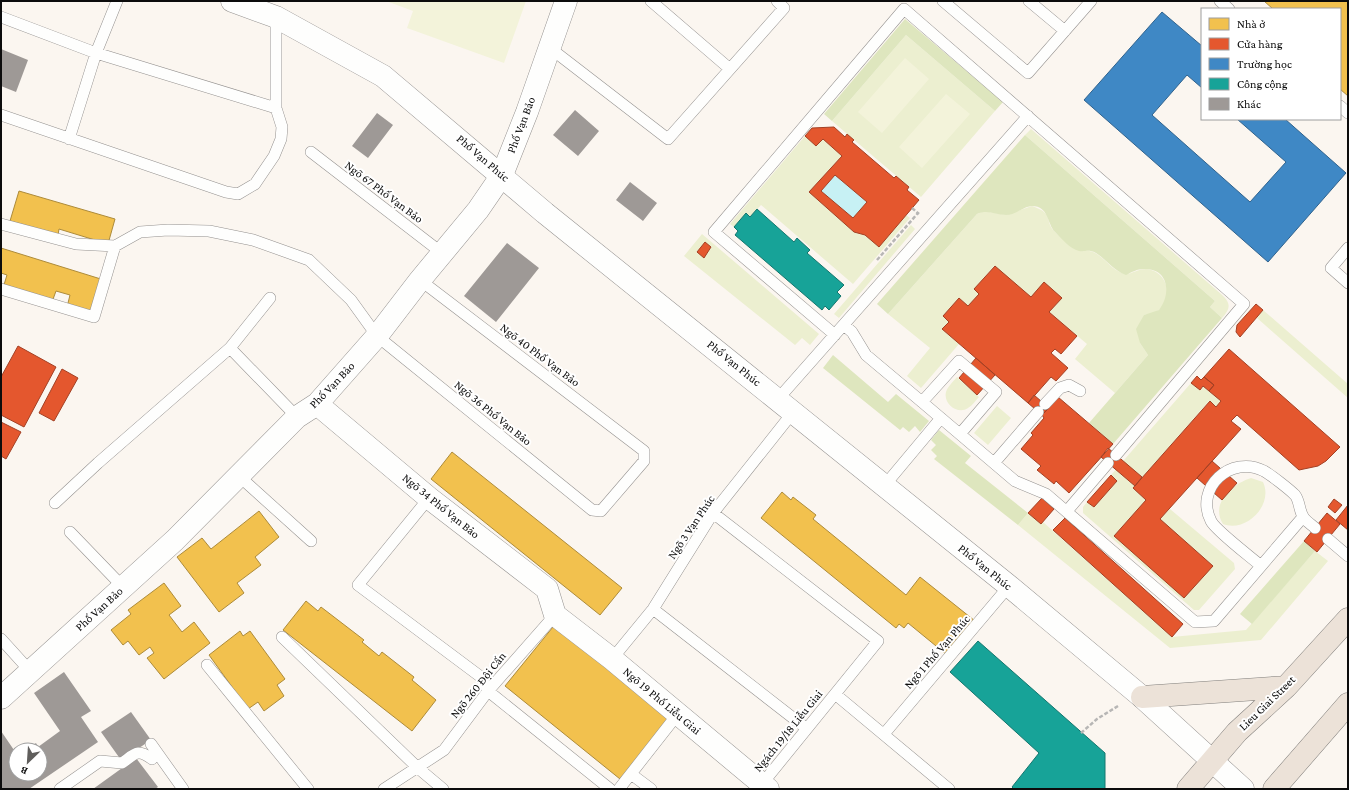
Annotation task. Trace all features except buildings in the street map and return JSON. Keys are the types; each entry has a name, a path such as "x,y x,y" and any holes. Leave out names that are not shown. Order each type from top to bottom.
{"main road":[{"name":"Lieu Giai Street","path":"1188,789 1237,732 1286,687 1348,619"},
{"path":"1142,697 1286,687"},
{"path":"1274,789 1348,704"}],"street":[{"name":"Phố Vạn Phúc","path":"232,1 276,17 383,76 502,175 545,213 786,405 1009,586 1142,697 1213,760 1243,789"},
{"name":"Phố Vạn Bảo","path":"1,698 176,540 240,477 297,417 317,404 377,336 420,280 478,210 502,175 550,48 566,1"},
{"name":"Ngõ 34 Phố Vạn Bảo","path":"317,404 429,498 547,589 555,615"},
{"name":"Ngõ 19 Phố Liễu Giai","path":"555,615 612,659 677,715 765,787"}],"lane":[{"path":"69,139 96,53 117,1"},
{"path":"651,1 730,69"},
{"path":"550,48 668,139 784,8 777,1"},
{"path":"943,1 1028,73 1091,1"},
{"path":"1029,1 1065,31"},
{"path":"1220,1 1228,8"},
{"path":"835,335 714,232 904,9 1244,304 1217,338 1067,511"},
{"path":"1,17 96,53 276,108"},
{"path":"1,115 226,192 238,194 255,184 263,175 281,139 282,127 276,108 276,17"},
{"name":"Ngõ 3 Vạn Phúc","path":"612,659 653,609 713,513 835,335 1028,116"},
{"name":"Ngõ 67 Phố Vạn Bảo","path":"311,152 442,253"},
{"path":"1,224 76,244 115,246 94,317 1,289"},
{"name":"Ngõ 36 Phố Vạn Bảo","path":"115,246 140,232 168,230 209,231 252,240 309,260 351,300 377,336 592,510"},
{"path":"1348,248 1331,268 1348,283"},
{"name":"Ngõ 40 Phố Vạn Bảo","path":"420,280 644,451 644,461 601,511 592,510"},
{"path":"55,503 98,463 230,348 270,298"},
{"path":"844,325 852,332 866,355 1015,481 1046,494 1067,511 1195,622 1214,621 1303,517"},
{"path":"230,348 297,417"},
{"path":"922,402 958,361 996,392 960,434"},
{"path":"994,463 1060,388 1069,385 1080,391"},
{"path":"885,485 941,418"},
{"path":"1261,566 1212,523 1207,511 1207,498 1211,486 1219,476 1229,469 1241,466 1253,466 1264,471 1295,496 1303,517 1315,528"},
{"path":"240,477 311,541"},
{"path":"429,498 358,585 481,677 488,691 610,789"},
{"name":"Ngách 19/18 Liễu Giai","path":"713,513 878,641 806,728 765,787"},
{"path":"70,532 123,587"},
{"path":"1328,538 1348,556"},
{"name":"Ngõ 1 Phố Vạn Phúc","path":"884,734 1009,586"},
{"path":"653,609 806,728"},
{"name":"Ngõ 260 Đội Cấn","path":"384,789 392,782 418,768 444,750 488,691 555,615"},
{"path":"282,637 418,768 443,789"},
{"path":"1,639 30,671"},
{"path":"207,665 308,789"},
{"path":"835,694 949,789"},
{"path":"619,789 677,715"},
{"path":"151,744 183,789"},
{"path":"60,789 100,761 122,763 139,752 143,752 152,759"},
{"path":"631,774 651,789"}],"path":[{"path":"1081,732 1097,719 1118,706"}],"green space":[{"path":"386,1 526,1 504,63 407,28 413,11"},
{"path":"905,19 1003,102 995,111 906,35 832,121 824,114"},
{"path":"906,35 995,111 921,197 832,121"},
{"path":"905,58 929,79 882,133 858,112"},
{"path":"946,94 970,114 922,168 899,147"},
{"path":"1031,129 1224,297 1229,306 1222,318 1210,307 1215,301 1025,135"},
{"path":"1025,135 1215,301 1210,307 1222,318 1113,444 1089,423 1148,355 1140,343 1136,329 1144,315 1159,310 1166,296 1163,277 1158,273 1152,270 1141,269 1126,275 1118,271 1096,253 1091,251 1079,251 1072,248 1052,229 1045,212 1042,209 1029,206 1010,215 985,212 977,214 888,314 877,304"},
{"path":"805,136 816,146 823,139 842,156 809,192 854,232 865,235 906,215 910,218 853,284 761,205 750,217 746,213 734,227 730,224"},
{"path":"1032,206 1044,212 1048,217 1054,231 1080,251 1093,252 1122,273 1125,274 1149,269 1159,274 1163,279 1167,289 1166,301 1159,310 1154,313 1144,315 1140,343 1148,355 1115,393 1075,359 1087,344 1049,312 1062,298 1031,297 994,266 974,289 979,294 968,306 959,298 943,316 949,322 942,329 959,344 921,388 907,376 930,348 888,314 977,214 984,211 1006,215"},
{"path":"911,225 915,229 839,318 834,314"},
{"path":"702,234 819,334 810,345 802,338 795,345 684,256"},
{"path":"1263,310 1348,384 1348,398 1257,318"},
{"path":"833,355 888,402 896,394 929,421 920,432 915,426 909,432 903,427 900,430 823,368"},
{"path":"957,377 979,397 964,410 952,407 947,401 946,392"},
{"path":"1191,383 1200,390 1203,386 1221,401 1216,407 1209,401 1133,488 1146,500 1114,536 1213,566 1160,519 1170,509 1234,563 1235,569 1199,610 1194,610 1083,513 1083,507 1087,502 1094,507 1117,481 1111,475"},
{"path":"997,406 1011,418 988,445 974,433"},
{"path":"939,430 971,456 965,463 1028,513 1018,525 934,459 937,456 931,450 936,445 931,440"},
{"path":"1251,478 1263,482 1265,500 1261,508 1249,521 1232,526 1223,524 1219,509 1221,502 1230,490"},
{"path":"1028,513 1041,524 1043,522 1172,637 1246,630 1315,551 1328,561 1261,640 1170,648 1018,525"},
{"path":"1304,541 1315,551 1252,624 1240,614"}],"water":[{"path":"835,175 867,202 853,218 821,191"}]}
